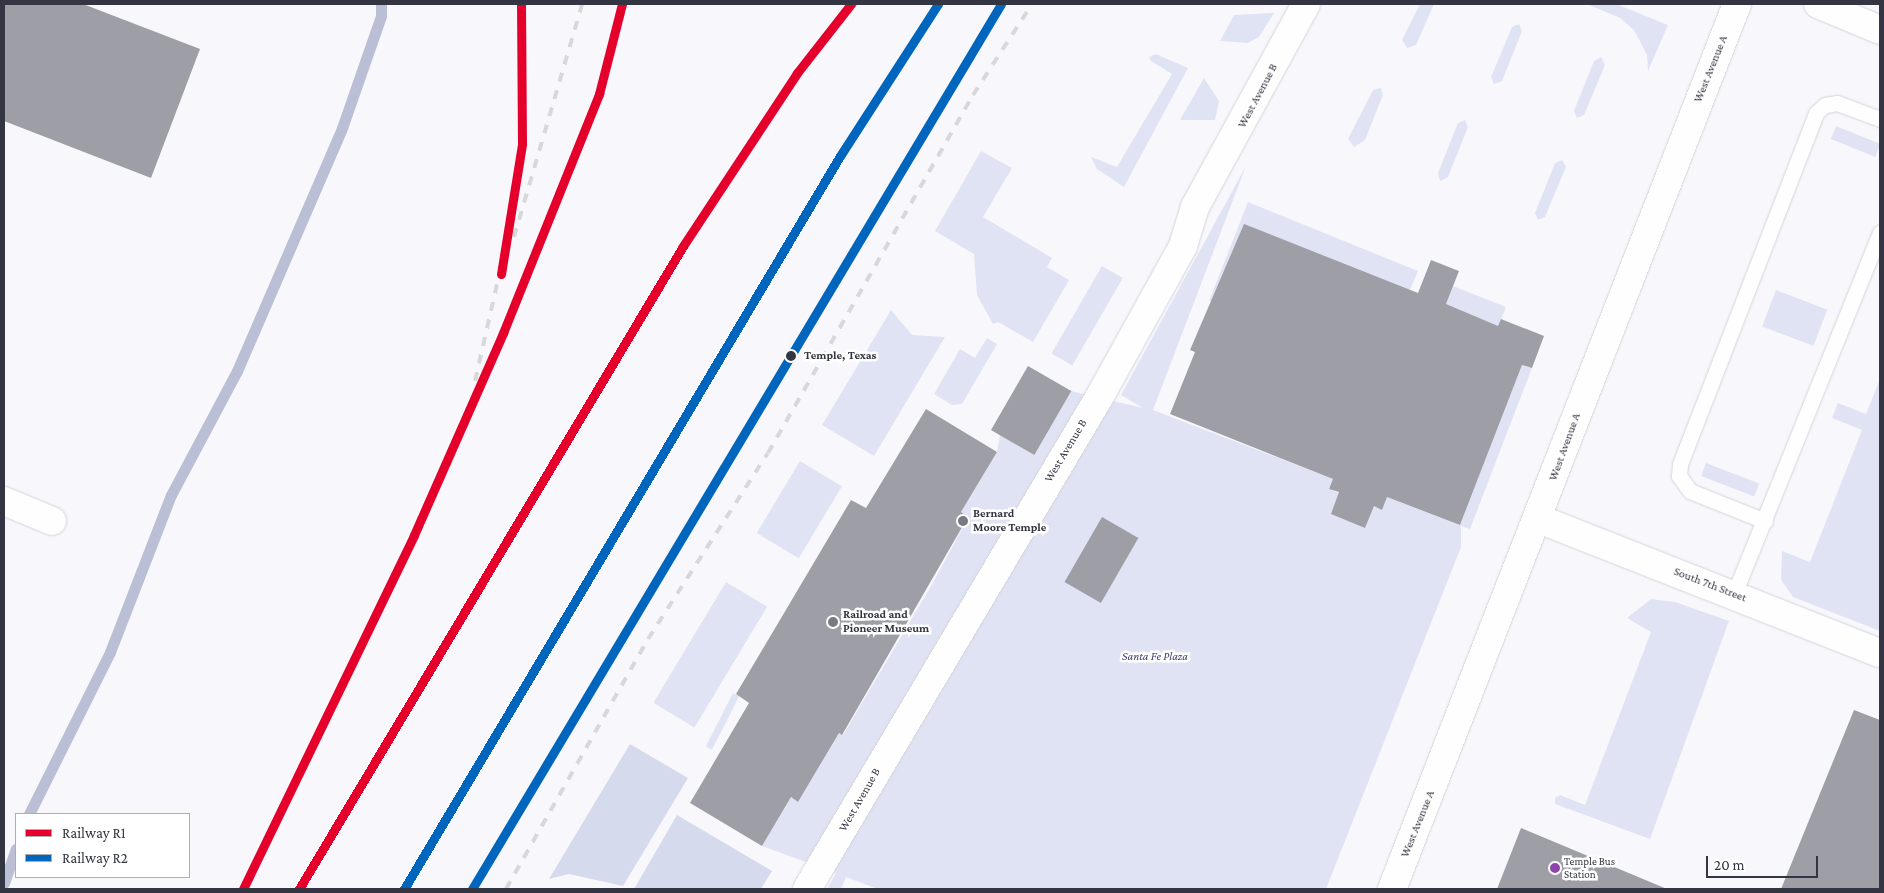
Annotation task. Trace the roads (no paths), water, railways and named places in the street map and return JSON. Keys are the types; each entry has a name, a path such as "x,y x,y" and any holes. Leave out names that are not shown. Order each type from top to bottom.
{"street":[{"name":"West Avenue B","path":"807,889 1100,396 1183,246 1195,207 1306,4"},
{"name":"West Avenue A","path":"1392,889 1538,519 1626,282 1737,4"},
{"path":"1818,4 1880,30"},
{"path":"4,501 52,521"},
{"name":"South 7th Street","path":"1538,519 1734,594 1880,653"}],"lane":[{"path":"1765,521 1690,491 1679,476 1680,464 1816,113 1825,105 1837,103 1880,119"},
{"path":"1734,594 1880,232"}],"waterway":[{"path":"30,813 110,652 171,495 237,371 342,128 381,16 381,4"},
{"path":"4,883 15,852"}],"railway":[{"path":"475,381 513,214 522,144 521,4"},
{"path":"514,237 582,4"},
{"path":"243,889 414,535 503,333 599,94 622,4"},
{"path":"299,889 683,246 797,73 851,4"},
{"path":"472,889 1001,4"},
{"path":"506,889 648,639 768,453 973,95 1032,4"}],"rail line":[{"name":"R1","path":"501,274 522,144 521,4"},
{"name":"R1","path":"243,889 414,535 503,333 599,94 622,4"},
{"name":"R1","path":"299,889 683,246 797,73 851,4"},
{"name":"R2","path":"404,889 840,156 938,4"},
{"name":"R2","path":"472,889 1001,4"}],"place":[{"name":"Temple, Texas","path":"791,356"},
{"name":"Bernard Moore Temple","path":"963,521"},
{"name":"Railroad and Pioneer Museum","path":"833,622"},
{"name":"Temple Bus Station","path":"1555,868"}],"park label":[{"name":"Santa Fe Plaza","path":"1155,657"}]}
